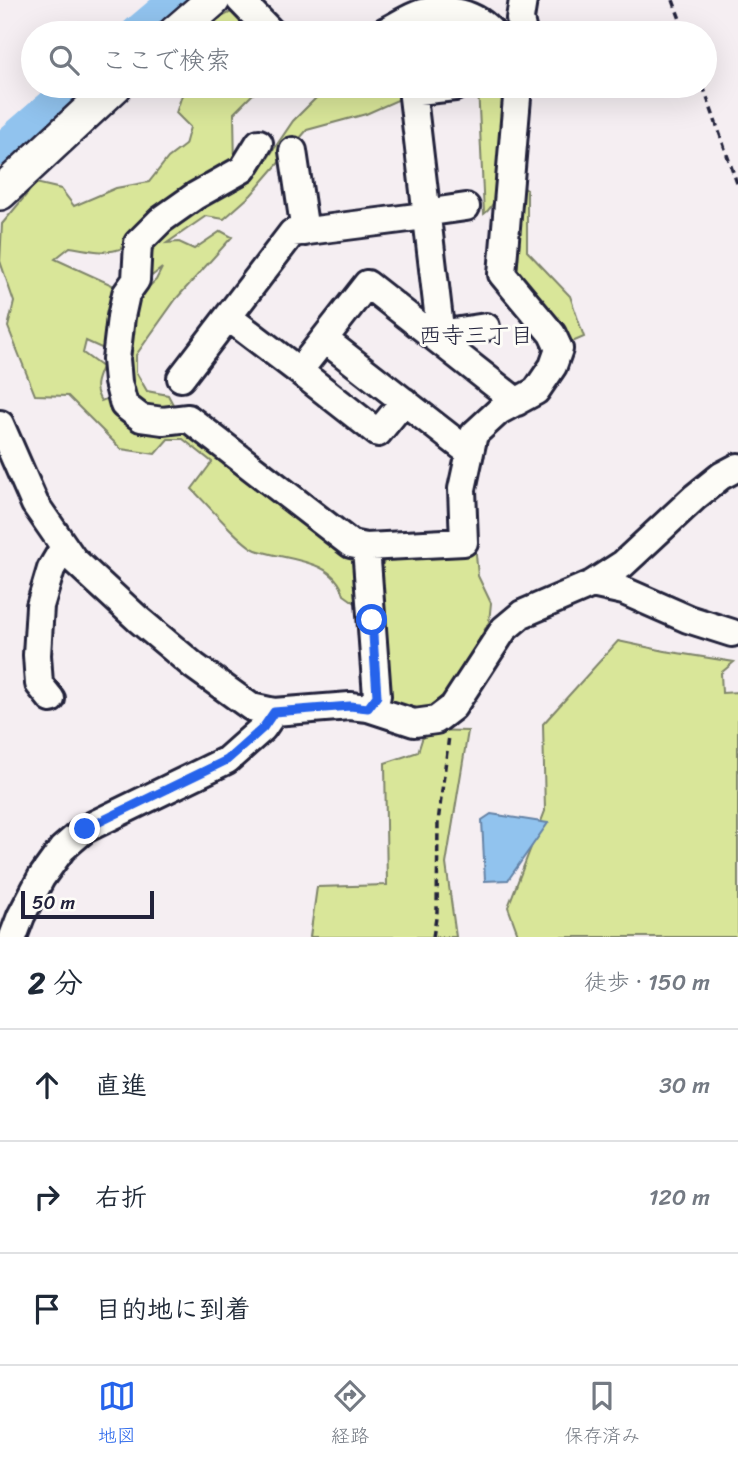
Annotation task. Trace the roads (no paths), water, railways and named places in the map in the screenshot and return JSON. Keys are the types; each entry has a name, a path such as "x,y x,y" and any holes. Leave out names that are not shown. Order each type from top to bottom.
{"main road":[{"path":"189,21 213,0"},
{"path":"2,188 102,98"}],"street":[{"path":"240,0 260,21"},
{"path":"520,21 523,0"},
{"path":"407,21 423,13 459,12 478,21"},
{"path":"413,98 439,320 435,338"},
{"path":"258,144 243,169 195,196 161,220 138,243 136,280 126,294 116,359 124,405 141,418 163,421 188,418 351,544 366,547 464,542 462,489 474,434 499,411 536,391 554,366 559,349 552,334 502,274 517,98"},
{"path":"293,151 304,232"},
{"path":"181,377 292,233 466,207"},
{"path":"299,371 367,284 517,402"},
{"path":"228,317 378,433 404,401"},
{"path":"435,338 486,327"},
{"path":"324,339 470,453"},
{"path":"0,424 35,504 73,559 194,666 251,707 274,712 350,706 368,708 414,723 436,720 453,706 504,629 522,614 593,584 622,564 721,476 738,467"},
{"path":"51,699 39,684 37,655 40,606 51,569 64,547"},
{"path":"366,547 377,696 368,708"},
{"path":"593,584 624,591 688,619 732,634"},
{"path":"13,937 41,878 62,849 85,829 227,760 263,728 274,712"}],"water":[{"path":"491,814 548,823 508,880 485,881 482,820"}],"waterway":[{"path":"150,21 175,0"},
{"path":"0,150 60,98"}],"district":[{"name":"西寺三丁目","path":"476,335"}]}
